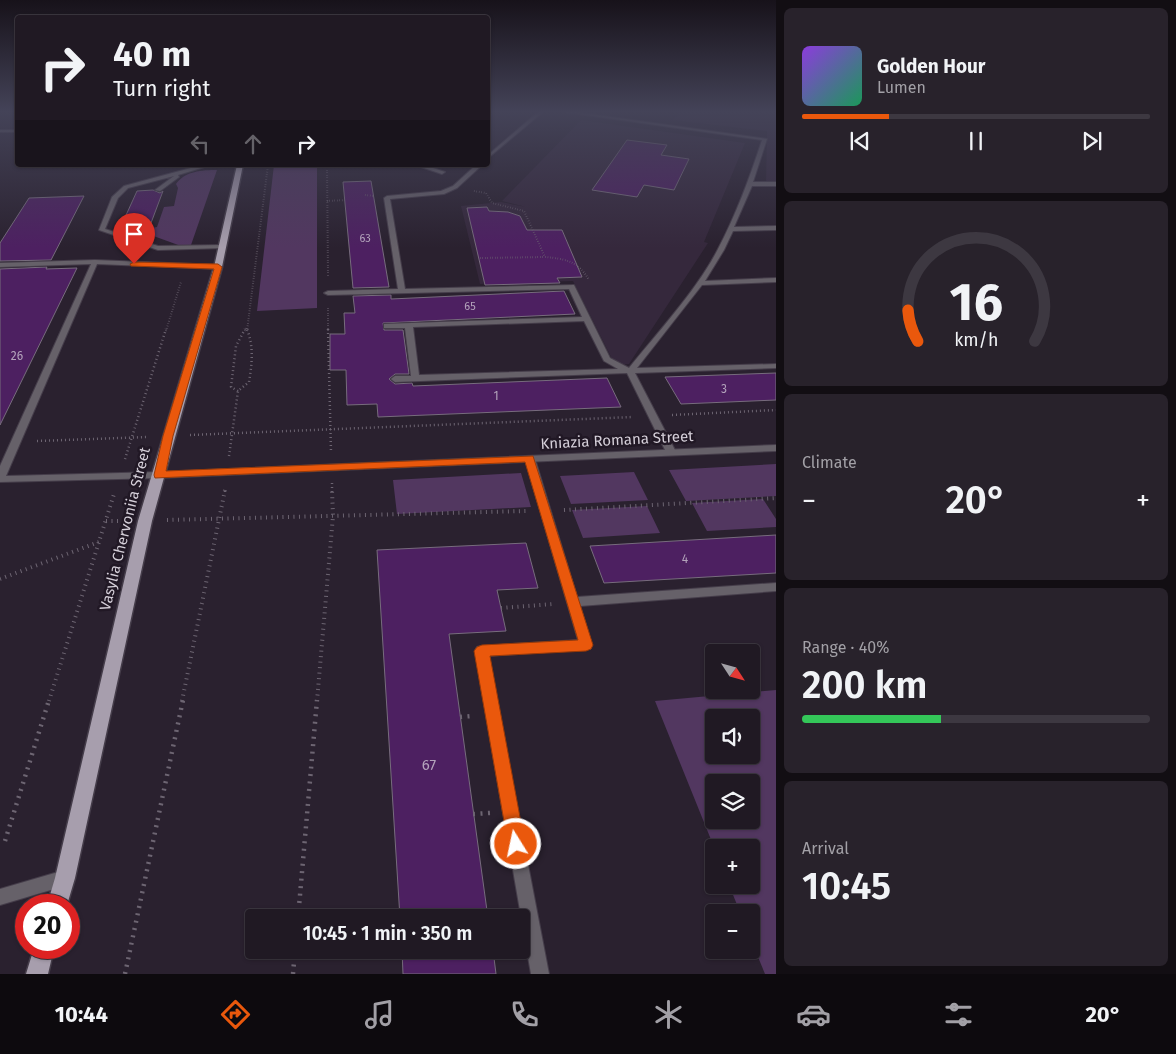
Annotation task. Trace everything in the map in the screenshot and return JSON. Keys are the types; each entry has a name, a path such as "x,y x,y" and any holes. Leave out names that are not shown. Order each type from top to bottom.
{"main road":[{"name":"Vasylia Chervoniia Street","path":"60,894 145,521 218,267 240,167"},
{"path":"36,974 41,959"}],"street":[{"path":"630,372 700,283 722,250 750,184 759,157"},
{"path":"201,167 126,188 117,195 102,230 158,248 222,247"},
{"path":"425,167 442,172"},
{"path":"402,290 387,198 442,192 455,187 464,176 476,167"},
{"path":"158,190 182,172"},
{"path":"750,184 776,184"},
{"path":"117,195 129,194"},
{"path":"731,229 776,228"},
{"path":"158,248 173,266"},
{"path":"0,265 94,262 218,267"},
{"path":"0,478 94,262"},
{"path":"700,283 776,280"},
{"path":"328,293 571,287 607,359 630,372 671,452"},
{"path":"387,326 587,319"},
{"path":"409,325 415,378"},
{"path":"395,379 776,366"},
{"name":"Kniazia Romana Street","path":"0,478 159,475 776,448"},
{"path":"530,459 586,645 482,651 540,974"},
{"path":"573,602 776,587"},
{"path":"0,897 65,878"}],"path":[{"path":"238,391 231,387 236,346 246,328 268,167"},
{"path":"299,909 333,516 327,167"},
{"path":"455,187 486,194 492,203 524,211 545,257"},
{"path":"327,201 345,200"},
{"path":"480,258 545,257 574,260 583,267"},
{"path":"5,841 186,267"},
{"path":"124,974 221,518 238,391 249,382 253,344 246,328"},
{"path":"16,442 776,410"},
{"path":"106,521 545,510 776,498"},
{"path":"0,579 99,542"},
{"path":"501,608 573,602"},
{"path":"293,974 294,959"}],"shaded area":[{"path":"544,157 739,157 704,242 708,243 629,364 615,365 573,281 480,284 461,206 501,202 526,207 502,201"},
{"path":"766,157 776,157 776,181 766,182"},
{"path":"274,167 317,167 317,308 257,311"},
{"path":"217,170 191,245 181,246 137,230 157,227 164,207 174,206 178,188 176,184 184,176 200,171"},
{"path":"776,464 776,496 686,501 669,470"},
{"path":"634,472 648,500 571,504 560,476"},
{"path":"521,473 531,507 397,514 393,480"},
{"path":"763,499 776,519 776,527 707,531 692,503"},
{"path":"647,506 660,533 583,538 572,510"},
{"path":"776,690 776,974 765,974 759,959 760,904 737,904 733,894 760,894 760,839 711,839 707,829 760,829 760,774 705,774 705,825 655,701 705,696 705,699 760,699 760,691"}],"building":[{"path":"615,157 689,159 674,190 644,185 637,197 592,190"},
{"path":"371,181 389,287 353,288 343,182"},
{"path":"153,190 160,193 163,191 151,223 122,224 137,191"},
{"path":"84,196 51,260 0,261 0,243 29,198"},
{"path":"487,207 489,211 508,212 520,216 527,230 562,230 582,277 557,278 560,283 485,285 467,208"},
{"path":"47,267 46,269 77,268 0,425 0,269"},
{"path":"564,291 575,314 383,323 384,330 403,330 409,374 395,374 389,379 395,384 412,383 413,386 607,378 621,407 378,417 377,404 347,405 346,370 330,370 330,334 345,334 344,313 355,313 353,296 391,295 391,299"},
{"path":"776,373 776,400 681,404 665,377"},
{"path":"776,535 776,573 604,583 590,546"},
{"path":"526,543 538,588 497,590 506,631 449,634 487,909 399,909 377,550"},
{"path":"402,959 494,959 496,974 403,974"}],"route":[{"path":"134,264 218,267 168,436 159,475 331,466 530,459 586,645 482,651 516,844"}]}
